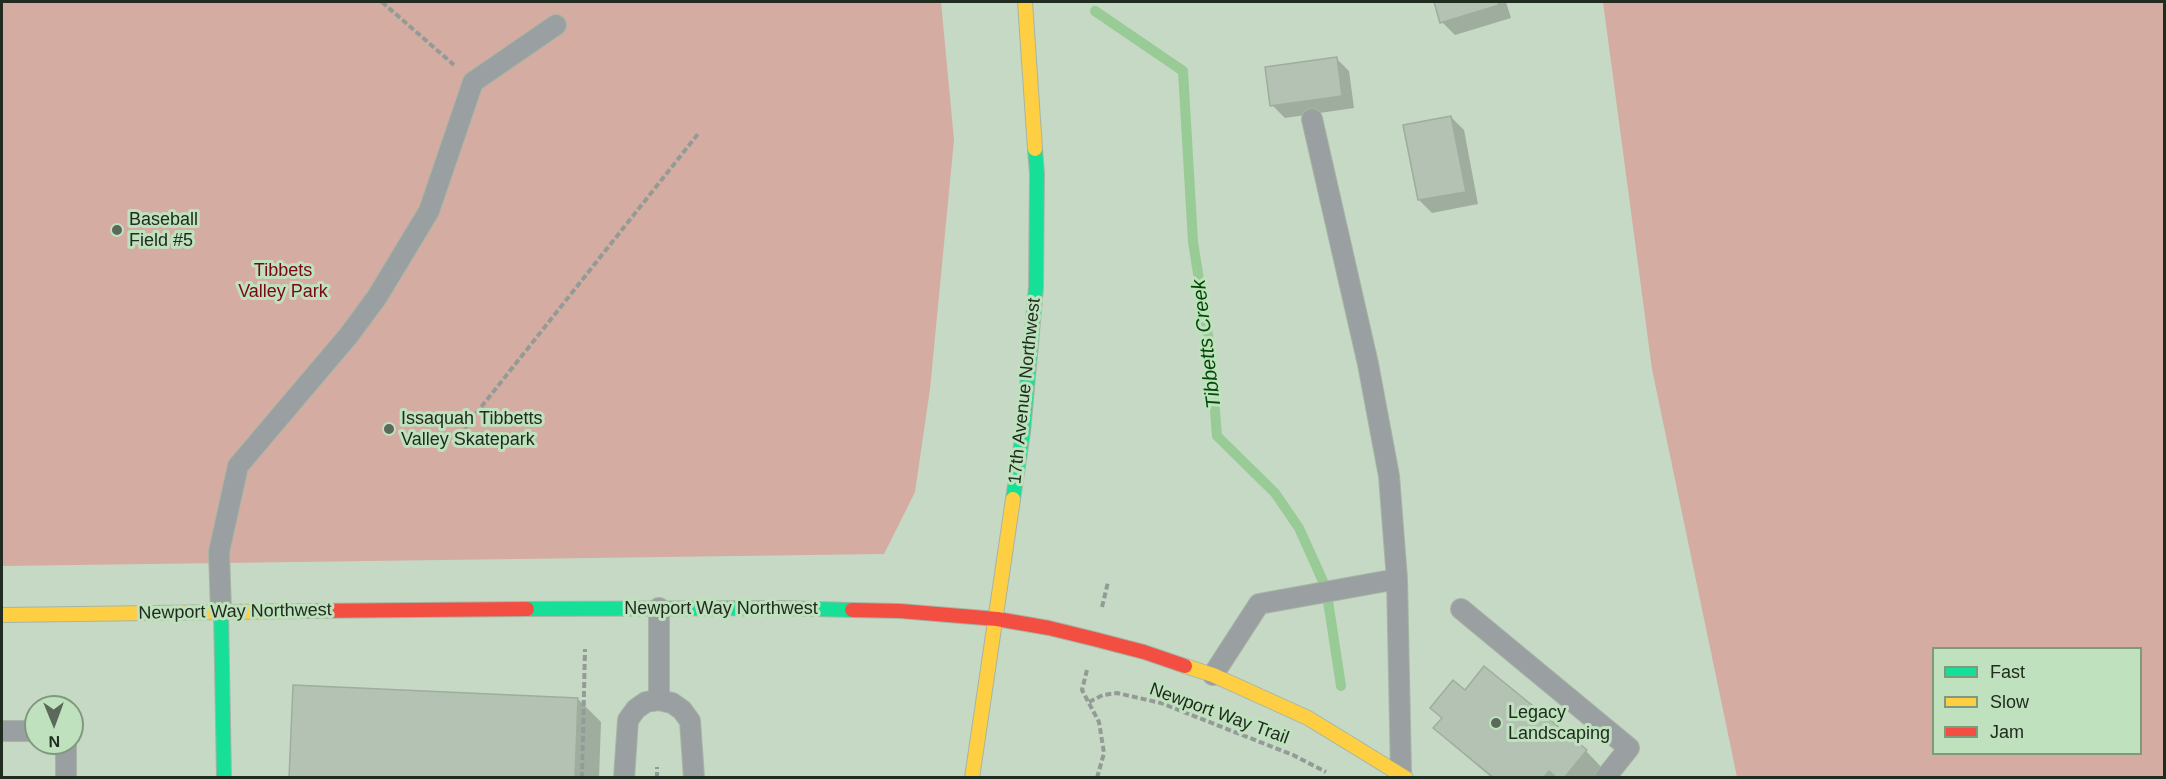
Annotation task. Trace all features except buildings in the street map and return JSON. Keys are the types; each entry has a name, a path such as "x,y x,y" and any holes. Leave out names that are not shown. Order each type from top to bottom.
{"street":[{"name":"17th Avenue Northwest","path":"972,777 1023,432 1036,287 1037,174 1025,2"},
{"name":"Newport Way Northwest","path":"2,615 221,611 782,608 900,611 997,619 1094,639 1144,652 1213,675 1308,718 1403,775"},
{"path":"221,611 224,777"}],"lane":[{"path":"221,611 219,552 238,466 349,335 377,297 429,211 473,82 556,25"},
{"path":"1312,119 1374,397 1389,476 1397,579 1403,775"},
{"path":"1213,675 1259,604 1397,579"},
{"path":"659,608 659,700"},
{"path":"1461,609 1629,748 1605,777"},
{"path":"624,777 628,720 636,709 646,702 659,700 672,703 682,710 690,721 694,777"},
{"path":"2,731 24,731"},
{"path":"66,755 66,777"}],"path":[{"path":"382,2 473,82"},
{"path":"459,435 698,134"},
{"path":"582,777 585,649"},
{"path":"1082,690 1099,722 1104,753 1097,777"},
{"name":"Newport Way Trail","path":"1089,702 1103,695 1117,693 1161,703 1293,755 1328,773"},
{"path":"657,767 657,777"}],"green space":[{"name":"Tibbets Valley Park","path":"2,2 941,2 954,140 930,389 915,492 884,554 2,566"},
{"path":"1603,2 2164,2 2164,777 1737,777 1652,369"}],"waterway":[{"name":"Tibbetts Creek","path":"1095,11 1183,71 1193,242 1210,348 1217,436 1275,493 1299,528 1326,588 1341,686"}],"traffic: fast":[{"path":"1013,499 1023,432 1036,287 1037,174 1035,149"},
{"path":"527,609 852,610"},
{"path":"221,611 224,778"}],"traffic: slow":[{"path":"1025,2 1035,149"},
{"path":"972,778 1013,499"},
{"path":"2,615 303,611"},
{"path":"1185,666 1213,675 1308,718 1406,778"}],"traffic: jam":[{"path":"303,611 527,609"},
{"path":"852,610 900,611 997,619 1094,639 1185,666"}],"place":[{"name":"Baseball Field #5","path":"117,230"},
{"name":"Issaquah Tibbetts Valley Skatepark","path":"389,429"},
{"name":"Legacy Landscaping","path":"1496,723"}]}
